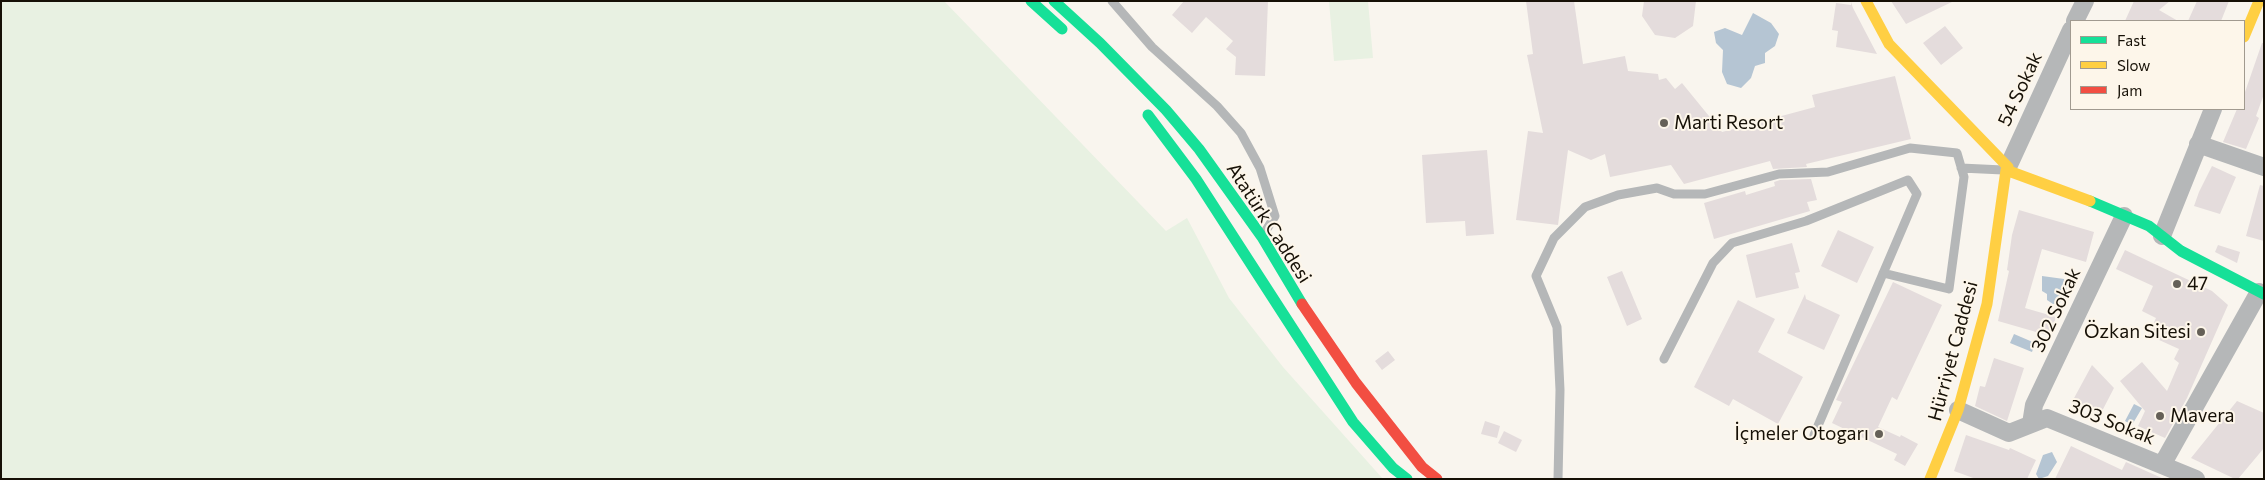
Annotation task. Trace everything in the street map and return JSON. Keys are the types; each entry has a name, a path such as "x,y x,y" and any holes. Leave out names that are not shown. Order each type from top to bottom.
{"street":[{"path":"1030,1 1068,34"},
{"name":"Atatürk Caddesi","path":"1054,1 1100,43 1166,110 1199,149 1262,237 1290,287 1356,383 1422,467 1437,479"},
{"path":"1866,1 1889,44 2007,168 2149,226 2181,251 2261,293 2162,465"},
{"path":"2075,20 2084,1"},
{"path":"2245,35 2259,1"},
{"name":"54 Sokak","path":"2007,168 2070,32"},
{"name":"Atatürk Caddesi","path":"1141,107 1196,179 1353,422 1394,468 1407,479"},
{"path":"2162,236 2213,110"},
{"path":"2198,144 2264,167"},
{"name":"Hürriyet Caddesi","path":"1930,479 1958,410 1987,304 2007,168"},
{"name":"302 Sokak","path":"2031,424 2034,404 2124,216"},
{"name":"303 Sokak","path":"1958,410 2009,433 2047,418 2196,479"}],"lane":[{"path":"1112,1 1152,46 1216,106 1241,133 1260,168 1275,216 1262,237"},
{"path":"1558,479 1560,390 1557,327 1536,276 1554,238 1585,207 1618,195 1657,188 1674,194 1705,194 1779,174 1828,172 1910,148 1957,153 1964,177 1949,289 1883,273"},
{"path":"1961,168 2007,168"},
{"path":"1664,359 1713,263 1732,243 1806,221 1908,180 1917,194 1814,435"}],"green space":[{"path":"1,1 944,1 1166,231 1187,218 1229,298 1283,367 1383,479 1,479"},
{"path":"1329,1 1368,1 1373,58 1334,61"}],"water":[{"path":"1753,13 1771,23 1779,34 1775,46 1765,53 1765,63 1755,66 1751,78 1741,88 1727,84 1722,72 1723,50 1716,43 1714,32 1725,28 1742,35"},
{"path":"2042,276 2064,279 2067,290 2062,294 2060,303 2053,304 2047,300 2047,294 2042,291"},
{"path":"2014,334 2035,343 2032,352 2010,343"},
{"path":"2134,404 2142,408 2132,425 2125,421"},
{"path":"2052,452 2057,462 2048,476 2039,479 2036,474 2043,455"}],"building":[{"path":"1184,1 1268,1 1265,76 1235,75 1236,57 1226,49 1233,41 1206,17 1192,33 1172,15"},
{"path":"1526,1 1574,1 1583,64 1625,56 1628,71 1658,74 1659,80 1666,78 1675,89 1682,83 1722,132 1815,107 1812,95 1895,76 1911,139 1806,164 1807,167 1773,169 1770,161 1684,184 1671,165 1610,177 1605,154 1591,160 1568,150 1558,225 1516,220 1528,131 1543,133 1527,55 1533,54"},
{"path":"1644,1 1696,1 1693,26 1675,38 1655,35 1642,16"},
{"path":"1891,1 1954,1 1906,24"},
{"path":"2134,1 2170,1 2159,10 2176,20 2125,20"},
{"path":"2197,1 2229,1 2221,20 2188,20"},
{"path":"1851,2 1877,54 1836,47 1838,31 1832,30 1836,3 1851,5"},
{"path":"1945,26 1963,48 1941,65 1923,43"},
{"path":"2262,43 2264,43 2264,94 2256,116 2259,118 2246,149 2223,142 2237,110 2245,110 2245,92"},
{"path":"1487,150 1494,234 1466,236 1465,221 1426,223 1422,155"},
{"path":"2212,166 2236,177 2220,214 2194,206"},
{"path":"1811,179 1817,200 1807,202 1810,211 1714,239 1704,203 1745,191 1746,195 1775,186 1774,182 1780,180"},
{"path":"2260,185 2264,186 2264,241 2246,236"},
{"path":"2019,210 2094,232 2086,262 2042,249 2025,308 2056,317 2050,336 1998,321 2009,271 2007,270 2012,235"},
{"path":"1838,230 1874,247 1857,283 1821,266"},
{"path":"1792,243 1800,272 1795,273 1799,288 1756,298 1746,255"},
{"path":"2218,245 2240,252 2237,263 2215,252"},
{"path":"2125,250 2212,291 2228,305 2187,398 2165,438 2138,426 2145,411 2120,381 2142,362 2167,391 2179,363 2174,359 2179,349 2148,335 2156,318 2142,311 2153,286 2116,269"},
{"path":"1622,271 1642,319 1627,326 1607,277"},
{"path":"1893,282 1942,305 1897,400 1892,397 1878,427 1900,437 1901,435 1918,444 1905,466 1894,460 1897,454 1832,423 1842,402 1836,400"},
{"path":"1805,294 1806,299 1840,315 1824,350 1787,333"},
{"path":"1738,300 1775,319 1758,352 1803,377 1778,424 1733,399 1729,406 1694,387"},
{"path":"1388,351 1395,360 1382,370 1375,361"},
{"path":"1994,358 2024,368 2007,421 1975,406 1980,386 1985,387"},
{"path":"2092,365 2114,388 2100,415 2073,400"},
{"path":"2237,401 2264,413 2264,448 2238,479 2235,479 2191,458"},
{"path":"1485,421 1500,426 1497,438 1481,434"},
{"path":"1504,431 1522,440 1516,452 1498,443"},
{"path":"1966,435 2009,450 2010,448 2036,460 2027,479 1976,479 1954,471"},
{"path":"2071,446 2122,470 2126,462 2164,479 2055,479"}],"traffic: fast":[{"path":"1031,1 1062,29"},
{"path":"1054,1 1100,43 1166,110 1199,149 1262,237 1302,304"},
{"path":"1148,115 1196,179 1353,422 1393,468 1407,479"},
{"path":"2090,201 2149,226 2181,251 2264,294"}],"traffic: slow":[{"path":"1866,1 1889,44 2008,167 2006,170 2090,201"},
{"path":"2245,35 2259,1"},
{"path":"1930,479 1958,410 1987,304 2006,170"}],"traffic: jam":[{"path":"1302,304 1356,383 1422,467 1437,479"}],"place":[{"name":"Marti Resort","path":"1664,123"},
{"name":"47","path":"2177,284"},
{"name":"Özkan Sitesi","path":"2201,332"},
{"name":"Mavera","path":"2160,416"},
{"name":"İçmeler Otogarı","path":"1879,434"}]}
